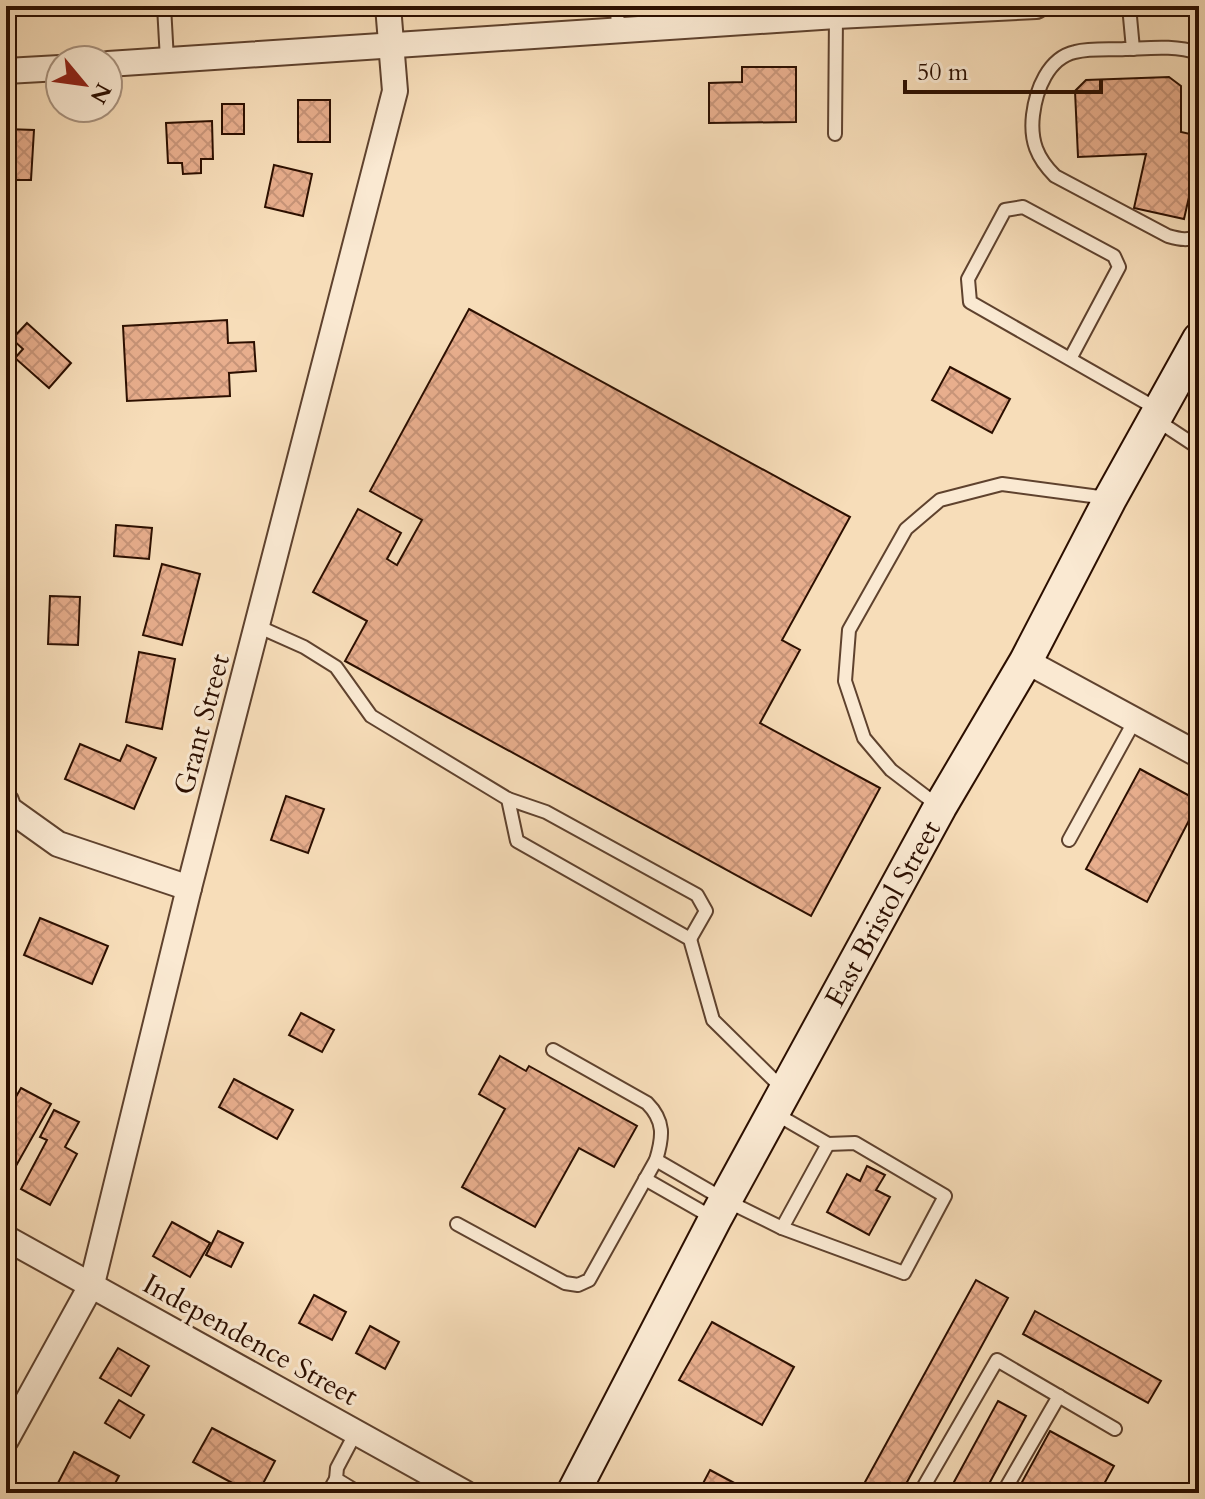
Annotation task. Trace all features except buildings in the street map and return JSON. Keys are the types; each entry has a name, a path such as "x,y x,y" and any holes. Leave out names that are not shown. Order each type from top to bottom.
{"main road":[{"name":"East Bristol Street","path":"573,1493 720,1209 940,807 1026,661 1110,499 1199,339"}],"street":[{"name":"Grant Street","path":"6,1440 92,1284 189,888 395,91 388,6"},
{"path":"124,63 618,31 835,11 1036,6"},
{"path":"6,71 44,69"},
{"path":"1026,661 1199,755"},
{"path":"6,801 9,809 58,844 189,888"},
{"name":"Independence Street","path":"6,1238 356,1432 449,1489"}],"lane":[{"path":"164,6 167,60"},
{"path":"617,6 618,31"},
{"path":"1129,6 1133,49"},
{"path":"835,11 835,134"},
{"path":"1199,53 1178,46 1074,52 1055,64 1042,80 1032,123 1034,147 1041,162 1075,188 1168,236 1181,240 1195,238 1199,234"},
{"path":"1070,359 1119,267 1114,256 1023,207 1005,210 968,279 970,302 1070,359 1157,414 1199,448"},
{"path":"940,807 891,770 864,738 845,681 849,630 906,529 940,500 1002,484 1110,499"},
{"path":"257,626 304,647 336,667 371,716 508,799 546,812 697,895 706,911 690,939"},
{"path":"1069,840 1135,720"},
{"path":"508,799 517,841 690,939 713,1020 779,1101 828,1144 855,1143 945,1196 904,1273 782,1228 720,1209 645,1179"},
{"path":"457,1224 565,1283 578,1285 589,1280 656,1160 662,1125 656,1112 647,1103 553,1050"},
{"path":"782,1228 828,1144"},
{"path":"656,1160 720,1209"},
{"path":"920,1493 997,1360 1115,1429"},
{"path":"1003,1493 1059,1396"},
{"path":"328,1493 356,1432"},
{"path":"336,1479 359,1493"}]}
